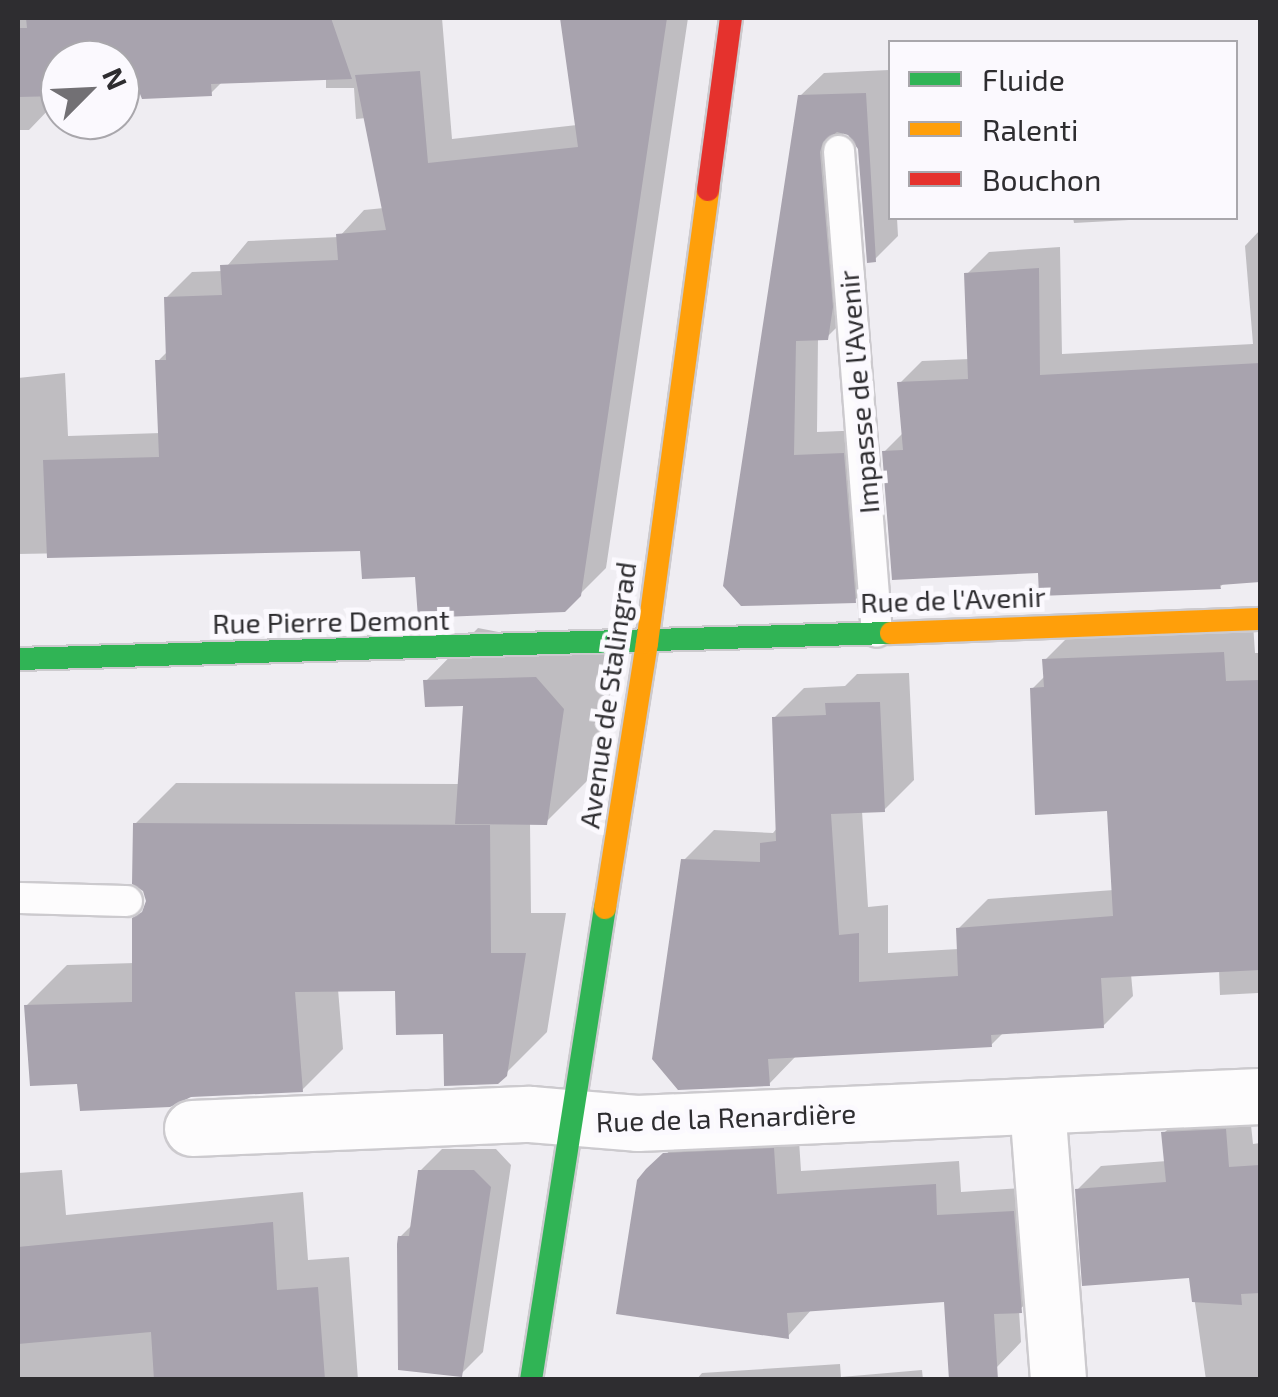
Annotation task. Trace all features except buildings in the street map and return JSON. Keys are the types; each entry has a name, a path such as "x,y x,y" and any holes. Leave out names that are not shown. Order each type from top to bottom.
{"main road":[{"name":"Avenue de Stalingrad","path":"531,1380 647,643 730,18"},
{"name":"Rue de l'Avenir","path":"647,643 1260,619"},
{"name":"Rue Pierre Demont","path":"18,659 647,643"}],"street":[{"name":"Rue de la Renardière","path":"192,1128 530,1114 638,1123 1260,1096"},
{"path":"1037,1106 1058,1380"}],"lane":[{"name":"Impasse de l'Avenir","path":"839,152 877,632"},
{"path":"18,898 126,901"}],"traffic: fast":[{"path":"18,659 891,633"},
{"path":"531,1380 605,908"}],"traffic: slow":[{"path":"605,908 647,643 708,190"},
{"path":"891,633 1260,619"}],"traffic: jam":[{"path":"708,190 731,18"}]}
